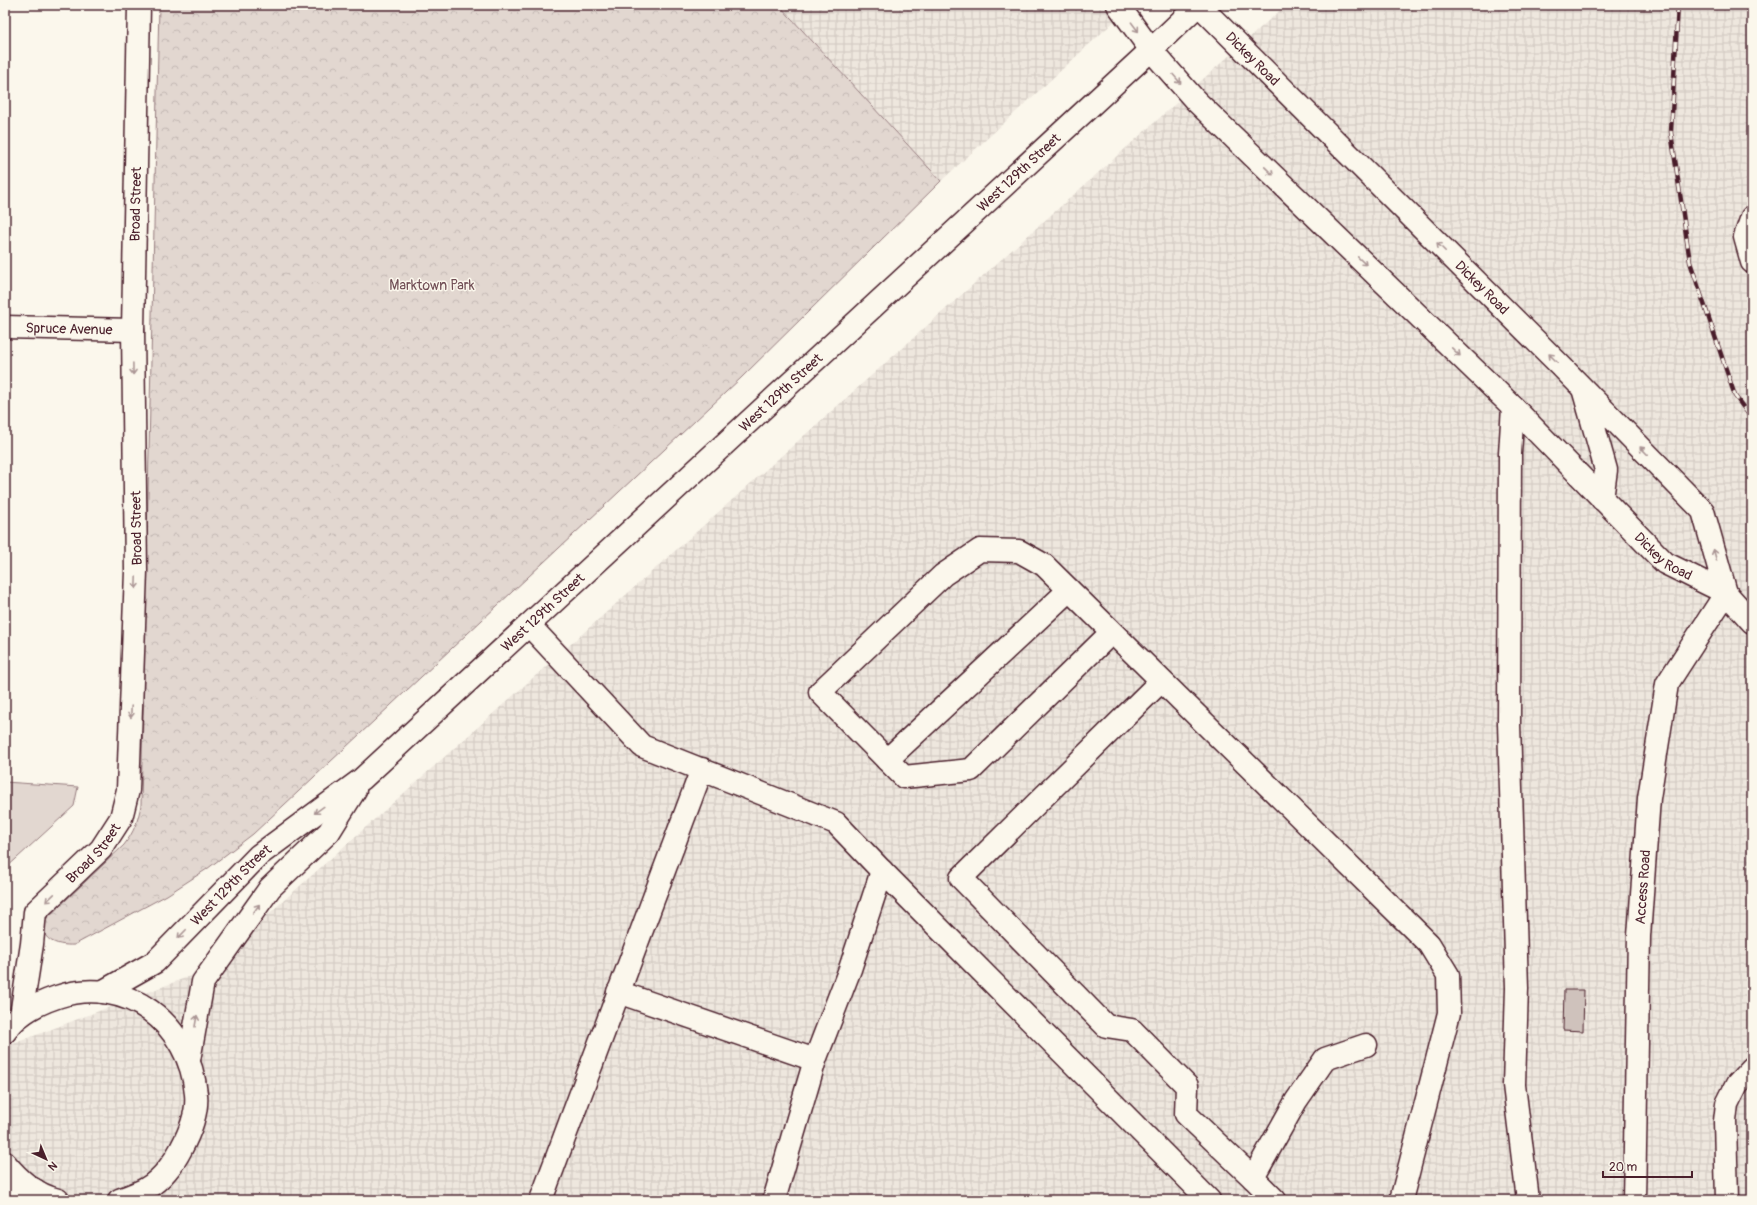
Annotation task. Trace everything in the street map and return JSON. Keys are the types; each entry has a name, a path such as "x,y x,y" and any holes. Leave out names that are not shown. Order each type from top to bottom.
{"street":[{"name":"Broad Street","path":"10,1024 32,944 36,912 101,848 121,818 128,790 136,570 133,330 139,5"},
{"name":"Dickey Road","path":"1118,5 1151,50 1195,100 1513,407 1665,563 1726,593 1752,622"},
{"name":"Dickey Road","path":"1198,5 1583,388 1703,511 1726,593"},
{"name":"West 129th Street","path":"102,992 155,962 259,855 362,779 1198,5"},
{"path":"1752,217 1745,237 1752,262"},
{"name":"Spruce Avenue","path":"5,326 133,330"},
{"path":"1583,388 1606,470 1602,498"},
{"path":"1513,407 1510,454 1509,723 1517,988 1514,1085 1528,1200"},
{"path":"1112,632 971,770 904,777 820,692 943,575 980,550 1019,551 1044,565 1112,632 1161,681 1428,944 1448,975 1449,1013 1401,1200"},
{"path":"887,760 1069,590"},
{"name":"Access Road","path":"1634,1200 1639,936 1650,790 1667,684 1726,593"},
{"path":"529,625 642,746 836,822 882,871 1209,1200"},
{"path":"1161,681 961,878 1106,1026 1132,1030 1138,1035 1187,1086 1186,1114 1275,1200"},
{"path":"541,1200 702,769"},
{"name":"West 129th Street","path":"189,1060 203,982 270,888 329,832 362,779"},
{"path":"774,1200 815,1060 850,969 882,871"},
{"path":"10,1024 38,1003 73,992 109,992 143,1005 171,1028 189,1060 196,1096 191,1131 174,1164 148,1187 120,1200"},
{"path":"618,992 815,1060"},
{"path":"1253,1178 1296,1101 1325,1060 1366,1045"},
{"path":"1727,1200 1725,1121 1727,1104 1737,1084 1752,1068"},
{"path":"5,1163 19,1180 48,1197"},
{"path":"5,1194 48,1197"}],"shaded area":[{"path":"779,5 1132,5 941,181"},
{"path":"1286,5 1752,5 1752,1200 5,1200 5,1047 206,970"}],"green space":[{"name":"Marktown Park","path":"159,5 779,5 941,181 741,378 253,834 207,869 167,895 74,945 67,945 50,940 46,936 44,925 47,918 124,845 135,826 141,805"},
{"path":"5,782 78,787 74,806 5,869"}],"building":[{"path":"1564,990 1584,990 1583,1031 1563,1030"}],"railway":[{"path":"1678,5 1671,132 1690,262 1735,396 1752,419"}]}
